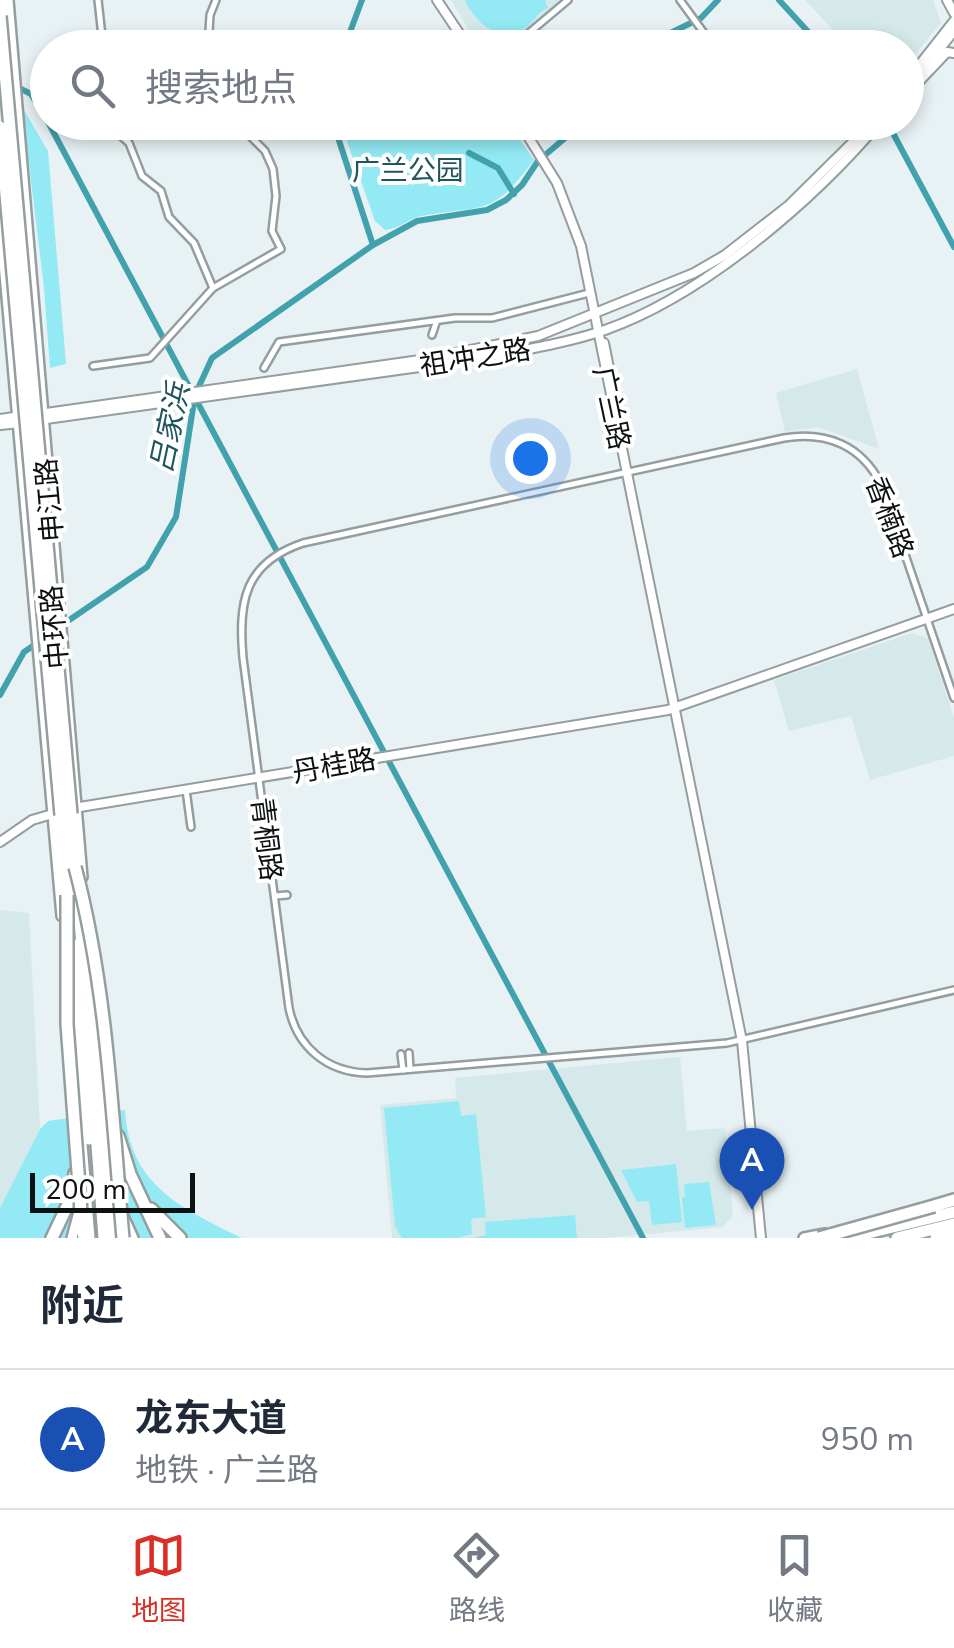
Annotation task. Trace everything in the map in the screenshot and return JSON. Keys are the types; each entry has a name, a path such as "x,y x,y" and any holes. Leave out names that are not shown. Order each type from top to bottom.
{"highway":[{"name":"中环路","path":"5,0 0,15 74,808 94,1238"},
{"name":"中环路","path":"0,127 94,1238"},
{"path":"75,867 90,924 123,1238"},
{"path":"67,895 67,1024 76,1148 94,1238"},
{"path":"112,1112 136,1190 160,1238"},
{"path":"52,1238 70,1198 76,1148"},
{"path":"136,1190 180,1238"},
{"path":"820,1238 954,1205"},
{"path":"847,1238 954,1205"},
{"path":"897,1238 954,1228"},
{"path":"936,1238 954,1228"}],"main road":[{"name":"申江路","path":"5,0 113,1238"},
{"name":"申江路","path":"0,218 86,1190 94,1238"},
{"path":"106,1171 110,1189 133,1238"},
{"path":"72,1238 86,1190"},
{"path":"804,1238 954,1205"},
{"path":"912,1238 954,1228"}],"street":[{"path":"98,0 101,30"},
{"path":"209,30 216,0"},
{"path":"439,0 459,30"},
{"path":"532,30 568,0"},
{"path":"680,0 702,30"},
{"path":"947,0 954,13"},
{"path":"924,60 954,22"},
{"path":"924,69 954,31"},
{"path":"924,79 948,52 954,53"},
{"path":"125,140 142,176 161,190 168,217 194,242 212,288"},
{"path":"93,366 150,358 212,288 281,249 272,231 276,196 273,169 265,151 254,140"},
{"name":"广兰路","path":"532,140 575,215 664,640 742,1041 761,1238"},
{"name":"祖冲之路","path":"226,391 427,359 538,336 694,274 788,206 860,140"},
{"name":"祖冲之路","path":"0,422 470,360 599,332 699,281 760,238 816,189 861,140"},
{"name":"广兰路","path":"549,165 576,228 595,313"},
{"path":"264,368 279,342 455,318 492,318 589,293"},
{"path":"432,335 436,323"},
{"name":"香楠路","path":"627,472 797,436 821,436 842,444 869,465 881,484 954,698"},
{"name":"青桐路","path":"627,472 289,548 271,559 249,586 240,620 289,1008 303,1042 315,1055 342,1070 359,1073 742,1041"},
{"name":"丹桂路","path":"0,840 32,816 675,706 954,609"},
{"name":"丹桂路","path":"74,808 259,776"},
{"path":"186,790 192,827"},
{"path":"275,896 287,895"},
{"path":"742,1041 954,990"},
{"path":"405,1054 406,1070"}],"shaded area":[{"path":"451,0 565,0 529,30 469,30"},
{"path":"805,0 933,0 941,23 924,44 924,30 833,30"},
{"path":"857,369 879,449 818,427 785,432 776,393"},
{"path":"912,633 928,638 954,718 954,756 870,780 851,716 789,731 774,680"},
{"path":"0,910 29,913 40,1129 0,1208"},
{"path":"680,1057 687,1131 725,1128 733,1215 723,1227 606,1238 392,1238 380,1105 456,1098 455,1078"}],"green space":[{"path":"465,0 545,0 548,8 521,30 492,30"},
{"path":"22,107 30,121 30,140 42,140 48,151 66,364 50,368"},
{"name":"广兰公园","path":"347,140 520,140 534,160 507,192 486,205 421,216 385,230 375,221"},
{"path":"459,1101 461,1116 476,1114 486,1217 471,1219 472,1234 458,1238 402,1238 395,1226 384,1108"},
{"path":"125,1110 129,1136 148,1176 180,1205 242,1238 0,1238 0,1208 40,1129 48,1121"},
{"path":"676,1164 682,1222 652,1225 649,1201 637,1202 621,1170"},
{"path":"709,1182 716,1225 685,1228 684,1184"},
{"path":"575,1215 577,1238 472,1238 486,1235 485,1222"}],"waterway":[{"name":"吕家浜","path":"351,30 362,0"},
{"path":"677,30 701,18 718,0"},
{"path":"779,0 806,30"},
{"path":"15,86 30,94"},
{"path":"58,140 643,1238"},
{"name":"吕家浜","path":"62,625 147,567 176,517 195,395 212,358 373,245 339,140"},
{"path":"373,245 417,221 487,210 506,200 538,161 563,140"},
{"path":"897,140 954,247"},
{"path":"469,153 498,168 514,194"},
{"name":"吕家浜","path":"0,695 24,652 40,641"}],"place":[{"name":"龙东大道","path":"752,1210"}]}
